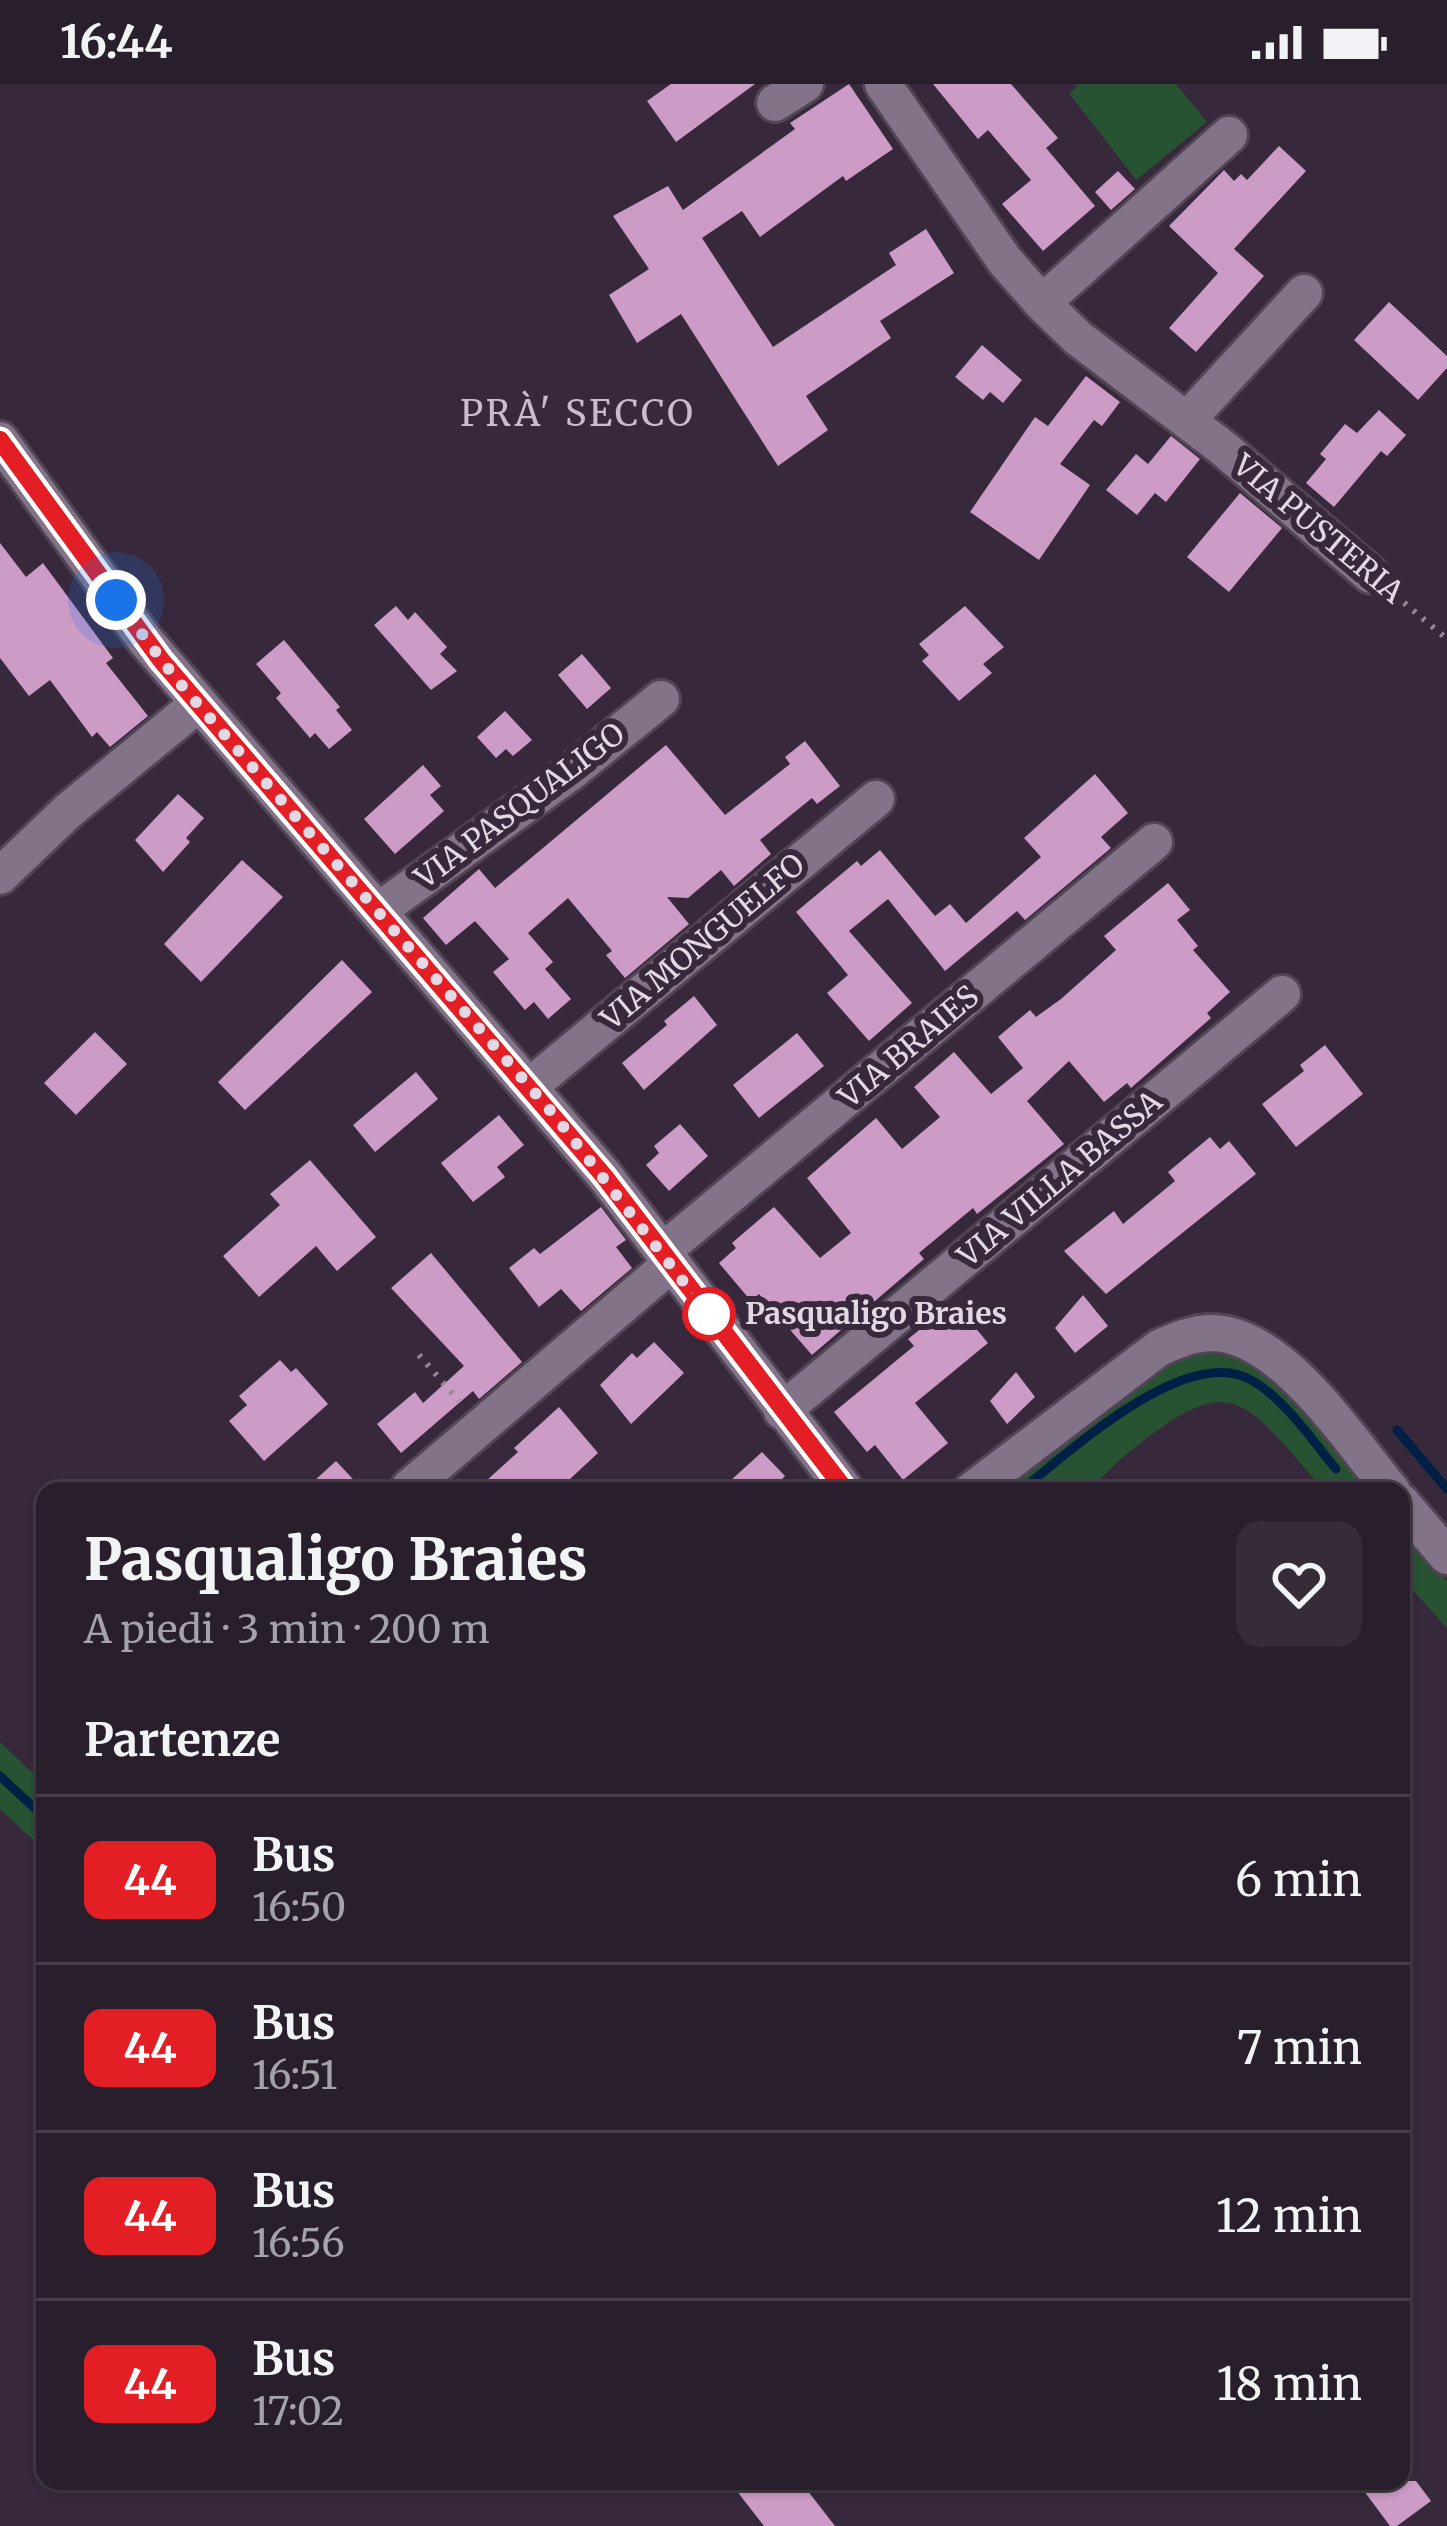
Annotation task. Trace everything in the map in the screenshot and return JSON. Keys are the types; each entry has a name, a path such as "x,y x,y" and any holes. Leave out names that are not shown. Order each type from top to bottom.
{"street":[{"name":"VIA PUSTERIA","path":"883,84 1006,260 1042,303 1078,338 1188,419 1371,575"},
{"path":"1042,303 1229,135"},
{"path":"1188,419 1304,292"},
{"path":"0,440 145,640 530,1086 668,1257 782,1411 825,1482"},
{"name":"VIA PASQUALIGO","path":"378,911 571,772 661,699"},
{"path":"0,876 68,811 198,704"},
{"name":"VIA MONGUELFO","path":"530,1086 876,799"},
{"name":"VIA BRAIES","path":"416,1482 668,1257 1154,842"},
{"name":"VIA VILLA BASSA","path":"782,1411 1282,994"},
{"path":"983,1482 1159,1348 1189,1335 1216,1333 1246,1341 1282,1364 1384,1482"},
{"path":"1410,1513 1447,1556"}],"path":[{"name":"VIA PUSTERIA","path":"1371,575 1447,639"},
{"path":"419,1355 482,1426"}],"green space":[{"path":"1075,84 1176,84 1207,122 1136,180 1069,93"},
{"path":"1213,1354 1248,1362 1273,1378 1363,1482 1317,1482 1253,1415 1234,1404 1213,1403 1159,1429 1096,1482 1008,1482 1168,1363"},
{"path":"1410,1538 1447,1581 1447,1628 1410,1587"},
{"path":"0,1742 36,1776 36,1843 0,1809"}],"building":[{"path":"671,84 755,84 676,142 647,101"},
{"path":"849,84 893,149 846,181 843,176 760,237 742,211 702,238 773,347 896,265 889,253 926,229 954,273 880,321 891,338 806,396 828,430 778,466 681,314 637,343 609,295 649,269 613,216 668,186 683,210 795,129 790,123"},
{"path":"933,84 1011,84 1058,138 1046,148 1095,206 1043,251 1002,204 1031,180 988,130 978,139"},
{"path":"1279,146 1306,171 1234,249 1264,276 1196,352 1169,328 1218,273 1169,226 1224,170 1234,181 1241,174 1247,180"},
{"path":"1118,171 1135,189 1111,210 1095,192"},
{"path":"1389,302 1447,356 1447,368 1418,400 1354,340"},
{"path":"982,345 1022,380 1003,403 990,392 983,400 955,377"},
{"path":"1086,376 1120,402 1102,426 1094,420 1060,464 1090,485 1039,560 970,512 1035,417 1048,426"},
{"path":"1379,410 1406,435 1387,456 1381,451 1334,507 1306,483 1326,459 1320,454 1345,424 1357,433"},
{"path":"1171,436 1200,459 1166,502 1155,493 1137,515 1106,490 1136,454 1148,464"},
{"path":"1240,493 1282,528 1229,592 1187,557"},
{"path":"0,543 26,577 43,563 113,658 106,663 148,716 110,747 97,732 92,737 50,680 29,696 0,658"},
{"path":"396,606 408,620 415,612 447,647 440,654 457,671 431,690 374,625"},
{"path":"965,606 1004,647 983,664 992,673 959,701 922,661 929,655 919,644"},
{"path":"284,640 340,707 336,710 352,730 329,749 315,733 310,738 276,698 281,693 256,664"},
{"path":"582,654 611,688 587,709 558,675"},
{"path":"505,711 532,740 513,756 506,749 496,758 477,737"},
{"path":"805,741 840,786 817,804 812,798 760,840 771,854 734,886 721,870 688,898 667,897 689,924 625,978 606,955 612,951 568,898 528,933 553,962 545,969 571,999 548,1019 534,1002 525,1010 493,972 509,959 475,921 446,945 423,918 479,869 495,888 666,745 725,815 790,764 785,757"},
{"path":"423,765 441,786 430,795 444,811 395,854 364,819"},
{"path":"1095,774 1128,813 1101,837 1111,848 1025,920 1017,911 945,971 888,899 849,931 912,1003 869,1041 827,993 848,975 796,912 857,861 861,866 880,850 935,916 950,904 966,923 1041,857 1024,838"},
{"path":"178,794 204,818 163,872 135,840"},
{"path":"242,860 283,897 201,982 164,944"},
{"path":"1168,883 1190,910 1177,920 1198,946 1193,950 1230,992 1207,1013 1211,1018 1131,1088 1127,1083 1104,1102 1069,1061 1027,1101 1064,1144 977,1214 973,1208 919,1253 924,1259 812,1355 759,1294 751,1301 719,1263 736,1248 732,1243 774,1207 820,1258 851,1233 807,1178 876,1118 902,1149 940,1117 914,1087 954,1052 991,1094 1023,1068 998,1037 1030,1010 1036,1017 1061,999 1116,950 1104,936"},
{"path":"342,960 372,992 245,1110 218,1082"},
{"path":"694,996 717,1025 644,1090 622,1063"},
{"path":"95,1032 127,1064 76,1115 44,1083"},
{"path":"797,1033 824,1066 759,1118 733,1085"},
{"path":"1325,1045 1363,1094 1296,1147 1262,1104 1304,1071 1300,1065"},
{"path":"416,1072 438,1099 375,1152 353,1125"},
{"path":"499,1115 524,1145 497,1167 505,1177 473,1202 441,1163"},
{"path":"680,1124 708,1156 669,1191 646,1165 659,1153 654,1146"},
{"path":"1210,1137 1220,1149 1229,1141 1256,1174 1106,1294 1064,1251 1114,1211 1123,1224 1175,1181 1168,1172"},
{"path":"310,1160 376,1237 337,1271 316,1246 259,1297 223,1256 280,1205 270,1194"},
{"path":"601,1207 626,1240 616,1247 632,1268 581,1311 561,1289 539,1307 509,1268 534,1248 540,1254"},
{"path":"431,1253 522,1362 479,1399 473,1391 401,1453 377,1424 415,1392 423,1403 464,1366 391,1288"},
{"path":"1083,1295 1108,1326 1075,1353 1055,1328"},
{"path":"954,1302 988,1343 915,1403 948,1443 903,1480 875,1445 867,1452 834,1412 914,1346 908,1339"},
{"path":"654,1342 684,1373 631,1424 600,1385 632,1353 637,1358"},
{"path":"280,1360 291,1372 296,1368 328,1404 264,1461 229,1421 247,1405 239,1396"},
{"path":"1016,1372 1035,1397 1007,1424 990,1401"},
{"path":"559,1407 598,1453 567,1482 485,1482 518,1452 514,1448"},
{"path":"762,1452 785,1476 779,1482 729,1482"},
{"path":"336,1461 356,1482 313,1482"},
{"path":"1410,2481 1416,2481 1431,2501 1397,2526 1390,2526 1364,2491 1410,2490"},
{"path":"736,2490 807,2490 835,2526 764,2526"}],"waterway":[{"path":"1031,1482 1098,1429 1163,1388 1196,1376 1226,1373 1253,1381 1277,1399 1336,1469"},
{"path":"1397,1430 1447,1489"},
{"path":"0,1776 36,1810"}],"bus line":[{"name":"44","path":"0,440 161,660 530,1086 672,1263 837,1482"}],"place":[{"name":"Pasqualigo Braies","path":"709,1314"}],"district":[{"name":"PRÀ' SECCO","path":"578,413"}],"route":[{"path":"116,600 177,680 530,1086 720,1329 709,1314"}]}
